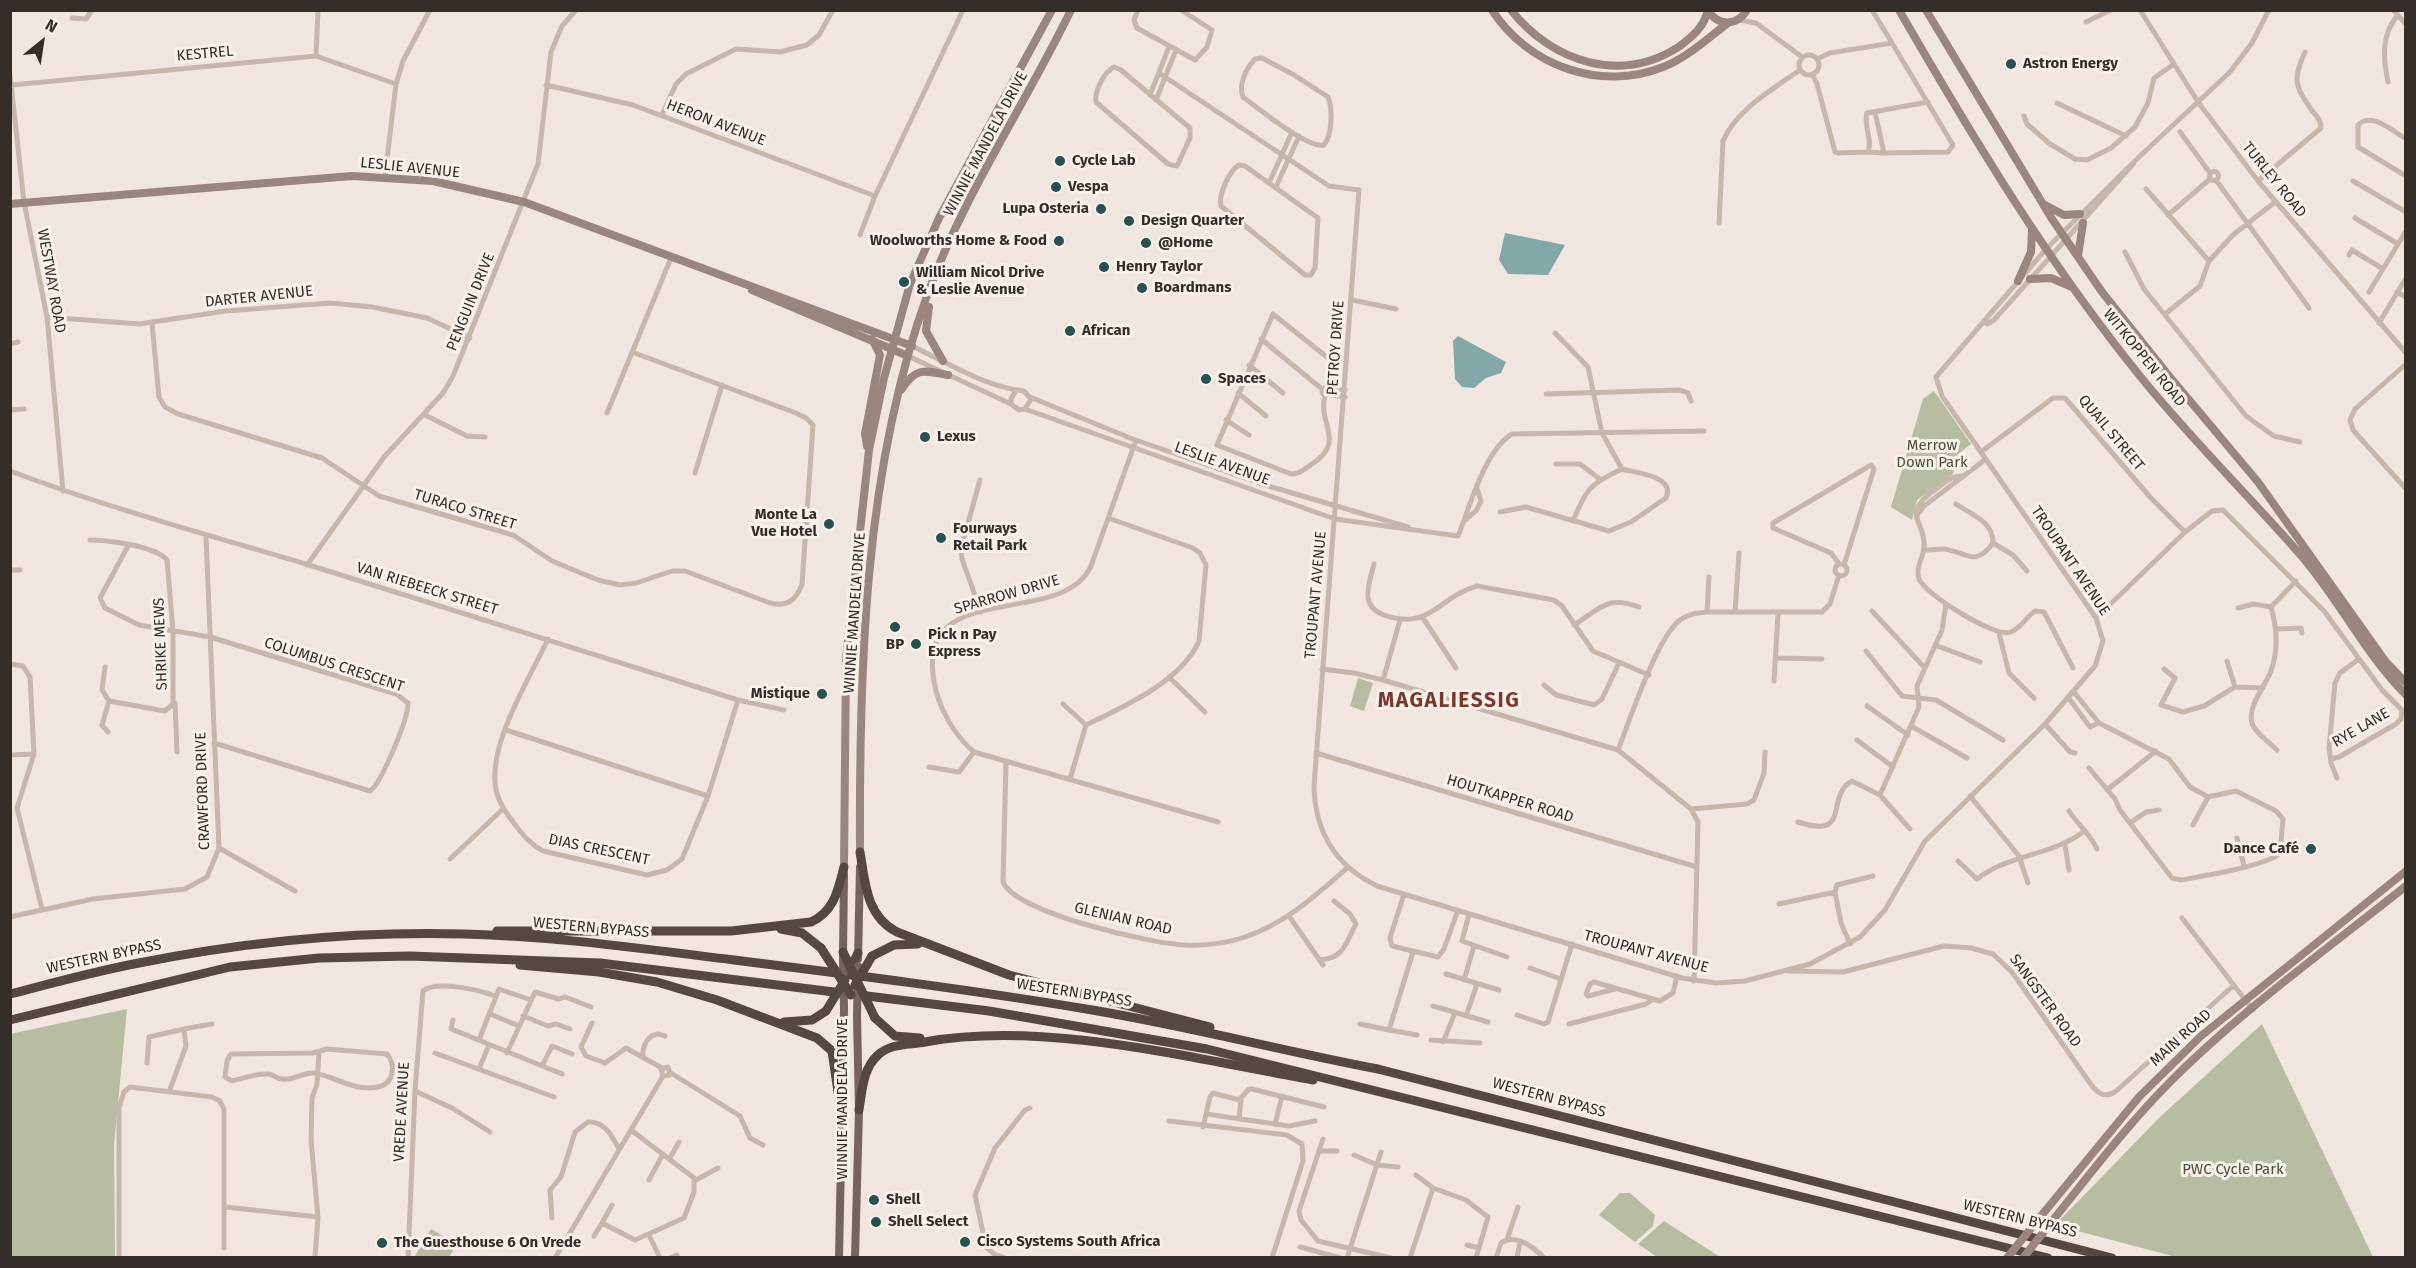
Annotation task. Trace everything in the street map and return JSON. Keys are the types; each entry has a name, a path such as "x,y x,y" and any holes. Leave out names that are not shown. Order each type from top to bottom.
{"highway":[{"path":"860,852 870,904 877,917 888,928 927,945 1010,975 1378,1070"},
{"path":"464,934 523,929 691,932 766,928 818,919 831,906 844,867"},
{"path":"766,928 802,933 821,948 851,995 857,1016"},
{"name":"WESTERN BYPASS","path":"10,994 138,963 229,948 341,938 464,934 604,943 918,983 1093,1010 1378,1070 2112,1257"},
{"path":"844,1015 857,982 872,956 894,945 927,945"},
{"path":"843,952 875,1018 895,1036 934,1040"},
{"path":"773,1021 803,1022 812,1020 826,1011 858,953"},
{"path":"410,956 599,972 657,982 773,1021 817,1038 832,1051 842,1119"},
{"name":"WESTERN BYPASS","path":"10,1020 230,967 319,958 410,956 600,963 989,1011 1207,1048 2048,1257"},
{"path":"859,1110 866,1073 876,1056 895,1046 934,1040 1030,1036 1086,1041 1369,1090"}],"main road":[{"name":"WINNIE MANDELA DRIVE","path":"839,1257 844,1015 846,659 869,450 893,344 910,284 939,218 1052,10"},
{"name":"WINNIE MANDELA DRIVE","path":"855,1257 859,1110 857,982 859,772 863,662 875,524 896,398 938,268 1004,136 1036,80 1071,10"},
{"path":"1492,10 1530,50 1545,60 1582,73 1609,76 1637,74 1664,67 1687,54 1728,23 1739,20 1748,10"},
{"path":"1514,13 1526,29 1551,49 1584,61 1620,65 1650,60 1672,51 1699,30 1708,10 1716,20 1728,23"},
{"name":"WITKOPPEN ROAD","path":"1899,10 2032,229 2073,288 2144,382 2193,439 2300,554 2375,658 2406,695"},
{"name":"WITKOPPEN ROAD","path":"1926,10 2067,242 2134,333 2258,482 2386,662 2406,683"},
{"name":"LESLIE AVENUE","path":"10,204 309,178 385,176 474,189 525,202 671,258 721,274 893,344 908,356"},
{"path":"2042,203 2064,215 2082,219 2078,256"},
{"path":"2018,280 2031,252 2032,229"},
{"path":"938,268 925,325 928,339 943,361"},
{"name":"LESLIE AVENUE","path":"721,274 793,308 871,338 912,346"},
{"path":"2030,279 2051,278 2073,288"},
{"path":"869,450 865,434 880,355 871,338"},
{"path":"896,398 913,374 924,371 948,375"},
{"name":"MAIN ROAD","path":"2007,1257 2163,1072 2200,1036 2406,871"},
{"name":"MAIN ROAD","path":"2023,1257 2151,1102 2200,1053 2406,886"}],"street":[{"path":"72,18 86,19 92,10"},
{"path":"316,56 318,10"},
{"path":"385,176 396,84 403,61 430,10"},
{"name":"PENGUIN DRIVE","path":"307,564 397,441 444,393 470,338 525,202 540,156 546,85 553,45 562,26 576,10"},
{"path":"662,115 676,84 686,74 726,52 736,50 780,52 807,45 819,35 833,10"},
{"path":"860,235 874,196 963,10"},
{"path":"1138,10 1134,20 1137,28 1192,60 1199,58 1212,34 1208,26 1181,10"},
{"path":"1748,10 1756,23 1802,57"},
{"path":"1800,70 1812,74 1817,84 1835,152 1948,152 1952,150 1953,145 1872,10"},
{"path":"2086,22 2111,10"},
{"name":"TURLEY ROAD","path":"2140,10 2198,102 2258,181 2406,353"},
{"path":"1984,325 1994,320 2067,242 2082,219 2142,154 2240,61 2269,10"},
{"path":"2388,82 2385,53 2386,32 2396,13 2406,24"},
{"path":"1739,20 1756,23"},
{"path":"1816,59 1830,53 1892,43"},
{"path":"1150,95 1169,46"},
{"path":"1156,100 1176,50"},
{"path":"2258,181 2321,128 2319,120 2296,87 2297,73 2305,52"},
{"path":"1800,70 1799,63 1802,57 1810,55 1816,59 1818,66 1812,74"},
{"name":"KESTREL","path":"12,85 316,56 396,84"},
{"path":"1255,59 1268,60 1328,97 1330,123 1327,143 1316,146 1299,136 1243,97 1241,85 1255,59"},
{"path":"2024,116 2027,124 2043,139 2082,161 2104,152 2135,128 2148,103 2156,75 2174,64"},
{"path":"1113,67 1121,70 1156,100 1191,131 1176,166 1168,164 1100,106 1095,98 1107,71 1113,67"},
{"path":"1719,223 1723,141 1727,130 1738,117 1800,70"},
{"path":"1159,73 1288,158"},
{"name":"WESTWAY ROAD","path":"10,75 24,202 47,316 63,491"},
{"name":"HERON AVENUE","path":"546,85 633,105 874,196"},
{"path":"1868,152 1870,146 1866,116 1875,112 1928,102"},
{"path":"2058,103 2126,136"},
{"path":"1875,112 1884,153"},
{"path":"2406,139 2370,119 2363,120 2358,125 2358,147 2406,176"},
{"path":"1269,183 1292,132"},
{"path":"2181,132 2212,178 2309,308"},
{"path":"1276,187 1299,136"},
{"name":"PETROY DRIVE","path":"1288,158 1332,188 1359,190 1336,508"},
{"path":"1236,166 1245,166 1276,187 1318,218 1315,267 1311,275 1305,274 1220,204 1220,197 1236,166"},
{"path":"2168,215 2212,178"},
{"path":"2353,181 2406,213"},
{"path":"2146,189 2209,261"},
{"path":"2165,314 2202,283 2209,261 2246,223 2275,202"},
{"path":"2355,218 2398,244"},
{"path":"1984,325 2018,280 2046,249 2061,233 2082,219"},
{"path":"2369,292 2406,231"},
{"path":"2349,255 2352,250 2383,269"},
{"path":"2125,252 2139,281 2246,416 2274,436 2300,441"},
{"path":"607,413 671,258"},
{"path":"2379,322 2406,278"},
{"path":"2398,290 2406,292"},
{"path":"2398,290 2406,297"},
{"path":"1352,300 1396,309"},
{"name":"DARTER AVENUE","path":"47,316 152,323 226,310 330,303 372,307 427,318 470,338"},
{"path":"1271,314 1279,316 1333,362 1323,409 1330,433 1327,451 1323,457 1295,475 1218,446 1226,420 1249,365 1271,314"},
{"name":"TURACO STREET","path":"152,323 159,397 165,406 178,414 322,459 379,496 513,536 552,561 598,580 620,585 636,584 672,571 686,571 782,606 798,595 802,585 813,425 806,417 632,352"},
{"name":"TROUPANT AVENUE","path":"1336,508 1314,792 1317,818 1329,846 1347,868 1377,885 1404,894 1694,981 1730,983 1784,971 1825,958 1850,944 1881,915 1921,845 2045,724 2095,666 2100,655 2103,641 2096,618 1942,396 1936,384 1937,374 1984,325"},
{"path":"1555,333 1586,363 1595,392 1602,433 1622,469"},
{"path":"1260,339 1325,391 1345,397"},
{"path":"10,344 18,342"},
{"name":"LESLIE AVENUE","path":"912,346 990,384 1016,392"},
{"name":"LESLIE AVENUE","path":"908,356 1011,404"},
{"path":"2406,364 2355,409 2350,420 2353,430 2406,489"},
{"path":"1249,365 1283,393"},
{"path":"696,473 722,385"},
{"path":"1325,391 1345,390"},
{"path":"1546,394 1680,390 1688,393 1691,401"},
{"path":"1024,391 1030,397 1030,403 1025,409 1019,410 1011,404 1012,396 1016,392 1024,391"},
{"path":"1238,393 1266,416"},
{"name":"LESLIE AVENUE","path":"1030,397 1133,439 1336,508 1412,528 1458,536 1465,520 1476,510 1481,501 1476,488 1498,446 1512,434 1602,433"},
{"name":"QUAIL STREET","path":"1981,452 2053,398 2065,398 2150,497 2186,532"},
{"path":"10,410 24,409"},
{"name":"LESLIE AVENUE","path":"1025,409 1335,519 1387,528 1412,528"},
{"path":"423,414 467,436 485,437"},
{"path":"1226,420 1249,435"},
{"path":"1602,433 1704,431"},
{"name":"SPARROW DRIVE","path":"974,752 954,730 935,688 934,645 944,627 981,612 1068,591 1088,574 1133,439"},
{"path":"1986,459 1964,476 1950,478 1918,505 1917,515 1924,550 1919,567 1920,580 1927,589 1947,604 1999,633 2014,631 2035,611 2044,612 2073,668"},
{"path":"1556,464 1580,464 1601,480"},
{"path":"1618,750 1649,675 1676,624 1689,615 1707,612 1778,614 1822,612 1830,604 1839,575 1835,570 1841,565 1874,469 1871,465 1773,523 1773,528 1833,555 1841,565"},
{"path":"1500,512 1526,507 1600,530 1615,530 1632,522 1668,496 1668,488 1661,480 1622,469 1601,480 1585,494 1573,521"},
{"name":"VAN RIEBEECK STREET","path":"10,471 63,491 206,537 307,564 738,700 784,710"},
{"path":"980,480 961,548 962,559 981,612"},
{"path":"1924,550 1944,549 1974,558 1984,554 1993,543 1987,525 1956,504"},
{"name":"RYE LANE","path":"2186,532 2212,511 2219,509 2296,580 2324,611 2359,658 2382,690 2400,707 2402,716 2396,724 2339,757 2331,759 2335,680 2359,658"},
{"path":"1070,779 1086,725 1146,695 1169,677 1194,651 1198,641 1206,565 1204,558 1193,548 1108,518"},
{"path":"2096,618 2186,532"},
{"name":"CRAWFORD DRIVE","path":"10,917 93,900 185,889 207,877 219,848 206,537"},
{"name":"SHRIKE MEWS","path":"90,540 107,540 162,555 167,560 173,632 175,700 165,711 109,701"},
{"path":"1993,543 2013,555 2027,570"},
{"name":"COLUMBUS CRESCENT","path":"128,546 101,593 100,602 121,618 140,625 210,637 396,694 408,703 408,709 377,783 370,791 214,743"},
{"path":"1735,612 1739,553"},
{"path":"1374,564 1368,585 1368,604 1377,612 1400,620 1423,618 1471,588 1481,586 1551,598 1562,606 1593,651 1649,675"},
{"path":"10,570 20,570"},
{"path":"1707,612 1709,577"},
{"path":"2271,607 2296,580"},
{"path":"1574,625 1613,601 1622,600 1640,607"},
{"path":"1880,795 1920,706 1917,686 1942,630 1947,604"},
{"path":"2238,608 2254,604 2271,607"},
{"path":"2271,607 2277,629 2272,669 2253,708 2252,723 2277,750"},
{"path":"1872,611 1924,667"},
{"path":"1774,681 1778,614"},
{"path":"1423,618 1456,668"},
{"path":"1383,680 1400,620"},
{"path":"2277,629 2301,628 2302,633"},
{"path":"1999,633 2009,672 2034,698"},
{"name":"DIAS CRESCENT","path":"548,639 506,730 494,770 503,809 529,842 543,851 651,875 675,866 682,859 708,796 738,700"},
{"path":"1935,645 1980,662"},
{"path":"1866,651 1899,693 1906,697 1917,696 1936,700 2003,740"},
{"path":"1777,658 1822,659"},
{"path":"2227,661 2235,687"},
{"path":"1544,685 1556,695 1594,705 1602,699 1619,663"},
{"path":"10,664 23,666 30,677 34,754 17,808 42,909"},
{"path":"105,667 102,690 109,701 102,725 108,732"},
{"path":"1322,669 1383,680 1618,750 1691,809 1698,822 1694,981"},
{"path":"2164,669 2175,678 2175,683 2161,705 2183,712 2204,706 2235,687 2262,688"},
{"path":"1169,677 1204,712"},
{"path":"2073,691 2099,723 2169,759 2190,787 2208,797 2236,791 2280,815 2283,829 2280,853 2274,858 2244,866 2181,880 2172,879 2089,768"},
{"path":"2068,697 2090,727 2099,723"},
{"path":"175,700 177,752"},
{"path":"1063,704 1086,725"},
{"path":"1867,706 1908,735"},
{"path":"2045,724 2070,752 2075,753"},
{"path":"1911,726 1967,758"},
{"path":"506,730 708,796"},
{"path":"1857,740 1893,767"},
{"path":"2107,790 2156,751"},
{"path":"929,767 959,771 974,752 1218,822"},
{"path":"1691,809 1748,804 1754,800 1764,773 1765,752"},
{"name":"HOUTKAPPER ROAD","path":"1316,753 1697,867"},
{"path":"10,755 34,754"},
{"path":"2331,759 2337,778"},
{"name":"GLENIAN ROAD","path":"1006,762 1003,882 1006,890 1022,900 1089,926 1185,945 1244,938 1289,916 1347,868"},
{"path":"1798,822 1819,828 1827,825 1833,818 1845,787 1852,781 1880,795 1910,829"},
{"path":"1970,796 2019,856 2028,883"},
{"path":"2193,825 2208,797"},
{"path":"450,859 503,809"},
{"path":"2130,823 2146,812 2159,810"},
{"path":"2069,812 2083,832 2091,837 2097,849"},
{"path":"1958,861 1976,879 1994,866 2019,856 2065,845 2083,832"},
{"path":"2237,838 2244,866"},
{"path":"2065,845 2069,870"},
{"path":"219,848 295,891"},
{"path":"1850,944 1841,922 1835,892 1837,885 1873,876"},
{"path":"1779,904 1835,892"},
{"path":"1404,894 1390,943 1413,952 1436,958 1440,956 1458,910"},
{"path":"1289,916 1321,963 1333,959 1338,956 1356,924 1350,914 1334,901"},
{"path":"1469,914 1462,939 1464,943 1507,957"},
{"path":"2182,918 2253,1010"},
{"path":"1517,1015 1546,1023 1572,944"},
{"path":"1464,980 1474,946"},
{"name":"SANGSTER ROAD","path":"1784,971 1843,972 1944,946 1971,948 1993,954 2012,972 2092,1086 2100,1094 2106,1095 2115,1092 2233,986"},
{"path":"1389,1030 1413,952"},
{"path":"1530,968 1561,979"},
{"path":"1446,974 1499,990"},
{"path":"1615,989 1588,996 1586,994 1590,984 1594,982 1660,1001 1669,997 1677,976"},
{"path":"1466,1016 1477,984"},
{"name":"VREDE AVENUE","path":"408,1257 414,1091 423,991 434,985 469,989 495,996"},
{"path":"479,1040 495,996 501,988 531,1000"},
{"path":"507,1053 531,1000 538,992 591,1007"},
{"path":"1569,1024 1646,1004 1652,1000"},
{"path":"1433,1006 1488,1022"},
{"path":"1443,1042 1455,1013"},
{"path":"490,1014 519,1026"},
{"path":"523,1016 548,1026 556,1024 570,1029"},
{"path":"453,1020 451,1029 562,1074"},
{"path":"592,1023 581,1047 586,1056 605,1064 626,1048 662,1068 668,1067 671,1073 740,1116 750,1138 763,1145"},
{"path":"147,1062 149,1037 212,1024"},
{"path":"1360,1024 1417,1035"},
{"path":"169,1092 186,1046 184,1029"},
{"path":"643,1057 643,1047 651,1036 658,1034 665,1036"},
{"path":"1431,1040 1480,1043"},
{"path":"479,1069 489,1045"},
{"path":"542,1066 552,1046 572,1054"},
{"path":"338,1049 387,1054 393,1070 387,1083 373,1088 345,1084 317,1074 304,1074 284,1080 266,1074 229,1081 225,1077 227,1061 231,1054 319,1052 338,1049"},
{"path":"315,1257 318,1216 310,1158 312,1098 319,1052"},
{"path":"435,1053 554,1097"},
{"path":"662,1068 663,1076"},
{"path":"555,1257 663,1076 671,1073"},
{"path":"119,1257 119,1108 124,1092 130,1088 212,1096 220,1101 224,1109 224,1248"},
{"path":"1239,1119 1241,1100 1249,1089 1324,1107"},
{"path":"414,1091 452,1108 490,1132"},
{"path":"1203,1127 1213,1093 1241,1100"},
{"path":"1275,1124 1282,1096"},
{"path":"1005,1257 994,1254 986,1247 975,1195 994,1148 1025,1110 1030,1108"},
{"path":"1206,1114 1289,1126 1315,1121"},
{"path":"1169,1121 1203,1127 1287,1135 1302,1144 1304,1161 1272,1257"},
{"path":"552,1218 550,1190 561,1177 578,1128 588,1122 600,1123 610,1133 619,1149"},
{"path":"630,1130 670,1158 696,1180"},
{"path":"1323,1139 1299,1217 1316,1240 1391,1257"},
{"path":"670,1158 679,1142"},
{"path":"1319,1151 1337,1150"},
{"path":"1347,1257 1382,1152"},
{"path":"649,1180 663,1154"},
{"path":"1354,1155 1377,1165 1398,1167"},
{"path":"696,1180 718,1168"},
{"path":"1416,1175 1433,1188 1466,1200 1488,1216 1476,1257"},
{"path":"602,1223 635,1240 649,1235 684,1218 696,1180"},
{"path":"1410,1257 1433,1188"},
{"path":"594,1236 612,1205"},
{"path":"225,1207 318,1216"},
{"path":"1508,1240 1518,1208"},
{"path":"649,1235 660,1257"},
{"path":"1496,1257 1501,1243 1508,1240 1533,1246 1544,1257"},
{"path":"1517,1257 1520,1242"},
{"path":"1467,1245 1479,1248"},
{"path":"1300,1247 1340,1257"}],"green space":[{"name":"Merrow Down Park","path":"1934,391 1971,444 1957,455 1953,474 1917,500 1912,520 1891,507 1923,399"},
{"path":"1358,678 1373,683 1364,711 1350,706"},
{"path":"127,1009 114,1145 115,1257 11,1257 10,1034"},
{"name":"PWC Cycle Park","path":"2262,1024 2373,1257 2176,1257 2055,1225 2160,1117"},
{"path":"1620,1193 1630,1193 1655,1215 1653,1226 1635,1242 1599,1215"},
{"path":"1664,1221 1720,1257 1657,1257 1638,1244"},
{"path":"431,1229 457,1244 449,1257 415,1256"}],"water":[{"path":"1505,233 1565,245 1548,275 1508,274 1499,260"},
{"path":"1458,336 1506,362 1501,373 1486,378 1474,388 1462,387 1455,379 1453,341"}],"place":[{"name":"Astron Energy","path":"2011,64"},
{"name":"Cycle Lab","path":"1060,161"},
{"name":"Vespa","path":"1056,187"},
{"name":"Lupa Osteria","path":"1101,209"},
{"name":"Design Quarter","path":"1129,221"},
{"name":"Woolworths Home & Food","path":"1059,241"},
{"name":"@Home","path":"1146,243"},
{"name":"Henry Taylor","path":"1104,267"},
{"name":"William Nicol Drive & Leslie Avenue","path":"904,282"},
{"name":"Boardmans","path":"1142,288"},
{"name":"African","path":"1070,331"},
{"name":"Spaces","path":"1206,379"},
{"name":"Lexus","path":"925,437"},
{"name":"Monte La Vue Hotel","path":"829,524"},
{"name":"Fourways Retail Park","path":"941,538"},
{"name":"BP","path":"895,627"},
{"name":"Pick n Pay Express","path":"916,644"},
{"name":"Mistique","path":"822,694"},
{"name":"Dance Café","path":"2311,849"},
{"name":"Shell","path":"874,1200"},
{"name":"Shell Select","path":"876,1222"},
{"name":"Cisco Systems South Africa","path":"965,1242"},
{"name":"The Guesthouse 6 On Vrede","path":"382,1243"}],"district":[{"name":"MAGALIESSIG","path":"1449,701"}]}
